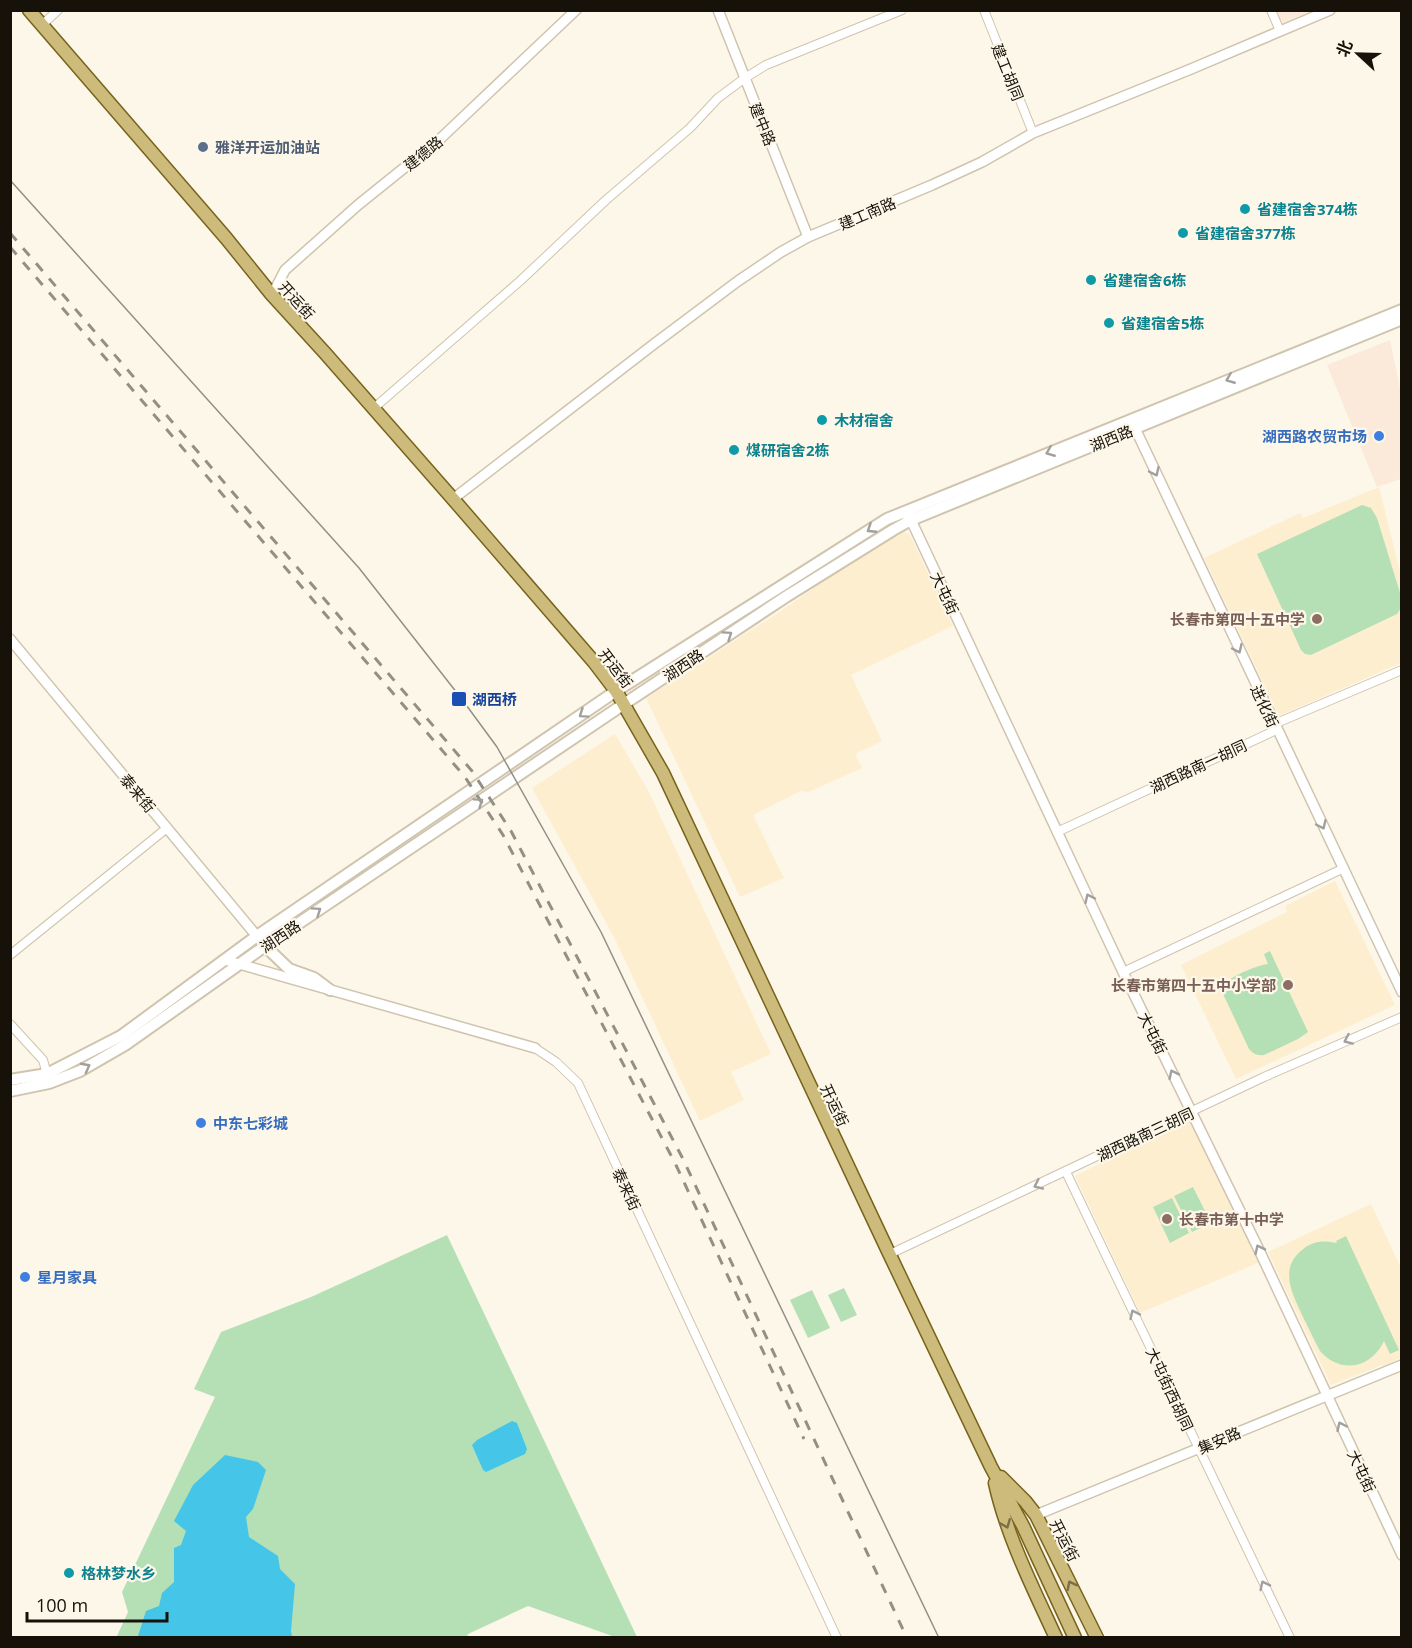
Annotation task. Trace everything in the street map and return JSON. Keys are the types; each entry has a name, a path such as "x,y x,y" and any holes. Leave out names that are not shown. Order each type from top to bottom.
{"main road":[{"name":"开运街","path":"29,10 226,238 272,295 374,408 594,662 616,691 663,773 991,1467 1023,1526 1075,1638"},
{"name":"湖西路","path":"10,1090 80,1071 125,1046 265,946 624,704 787,596 893,530 911,520 1401,310"},
{"name":"湖西路","path":"10,1080 48,1078 121,1036 257,936 616,691 887,519 1401,319"},
{"path":"265,946 289,969 314,978 330,990"},
{"name":"开运街","path":"991,1467 1036,1515 1097,1638"},
{"name":"开运街","path":"991,1467 1001,1510 1056,1638"}],"street":[{"path":"42,25 58,10"},
{"name":"建德路","path":"272,295 285,270 357,205 440,140 576,10"},
{"name":"建中路","path":"718,10 808,237"},
{"path":"374,408 520,281 606,200 690,128 718,98 766,65 902,10"},
{"name":"建工胡同","path":"984,10 1033,133"},
{"path":"1271,10 1280,31"},
{"name":"建工南路","path":"453,499 654,344 781,252 808,237 932,186 982,162 1033,133 1330,10"},
{"name":"进化街","path":"1133,424 1401,992"},
{"name":"大屯街","path":"904,511 911,520 1123,972 1260,1252 1401,1555"},
{"name":"泰来街","path":"10,639 265,946"},
{"name":"湖西路南一胡同","path":"1057,832 1272,732 1279,722 1401,670"},
{"path":"10,955 167,828"},
{"path":"1123,972 1342,869"},
{"name":"泰来街","path":"225,960 536,1048 556,1062 578,1083 837,1638"},
{"name":"湖西路南三胡同","path":"890,1254 1264,1077 1401,1017"},
{"path":"10,1024 42,1060 48,1078"},
{"name":"大屯街西胡同","path":"1066,1172 1290,1638"},
{"name":"集安路","path":"1036,1515 1401,1365"}],"shaded area":[{"path":"1276,11 1318,11 1282,25"},
{"name":"湖西路农贸市场","path":"1390,340 1401,393 1401,479 1377,487 1327,365"},
{"name":"长春市第四十五中学","path":"1379,487 1401,576 1401,663 1279,716 1204,558 1300,513 1303,518"},
{"path":"905,532 910,535 953,626 851,675 882,741 855,754 862,768 808,792 801,791 753,815 784,878 740,897 646,698 787,607 832,575 897,534"},
{"path":"615,734 649,792 771,1054 731,1072 744,1100 700,1121 615,939 532,788"},
{"name":"长春市第四十五中小学部","path":"1335,881 1395,1005 1236,1079 1181,965 1287,912 1285,906"},
{"name":"长春市第十中学","path":"1189,1120 1260,1262 1140,1313 1075,1176"},
{"name":"长春市第十中学","path":"1371,1204 1401,1268 1401,1358 1331,1385 1268,1252"}],"green space":[{"path":"1362,505 1371,508 1377,518 1401,596 1401,608 1397,614 1311,655 1305,654 1301,650 1257,554"},
{"path":"1270,951 1308,1032 1298,1039 1260,1055 1249,1049 1224,996 1224,989 1227,982 1235,976 1268,964 1264,954"},
{"path":"1193,1187 1211,1223 1192,1232 1174,1196"},
{"path":"1172,1198 1189,1233 1170,1243 1153,1207"},
{"path":"447,1235 637,1637 615,1637 528,1606 468,1634 467,1637 116,1638 128,1612 122,1592 215,1397 194,1389 221,1332 311,1297"},
{"path":"1346,1236 1399,1350 1390,1354 1384,1341 1371,1358 1355,1365 1337,1363 1320,1351 1295,1300 1289,1274 1295,1257 1306,1247 1318,1242 1337,1243 1336,1241"},
{"path":"844,1288 857,1315 841,1322 828,1295"},
{"path":"812,1290 830,1328 808,1338 790,1300"}],"water":[{"path":"512,1421 517,1423 527,1449 525,1454 486,1472 472,1445"},
{"path":"225,1455 258,1462 266,1470 253,1509 246,1517 249,1537 278,1556 280,1569 295,1584 292,1637 135,1637 138,1636 146,1611 159,1606 162,1593 174,1582 174,1548 181,1545 186,1531 174,1521 193,1485"}],"tram line":[{"path":"10,180 359,568 497,747 601,932 939,1638"}],"railway":[{"path":"10,233 472,771 511,831 683,1159 907,1638"},
{"path":"10,247 465,777 503,835 675,1163 804,1439"}],"place":[{"name":"雅洋开运加油站","path":"203,147"},
{"name":"省建宿舍374栋","path":"1245,209"},
{"name":"省建宿舍377栋","path":"1183,233"},
{"name":"省建宿舍6栋","path":"1091,280"},
{"name":"省建宿舍5栋","path":"1109,323"},
{"name":"木材宿舍","path":"822,420"},
{"name":"湖西路农贸市场","path":"1379,436"},
{"name":"煤研宿舍2栋","path":"734,450"},
{"name":"长春市第四十五中学","path":"1317,619"},
{"name":"湖西桥","path":"459,699"},
{"name":"长春市第四十五中小学部","path":"1288,985"},
{"name":"中东七彩城","path":"201,1123"},
{"name":"长春市第十中学","path":"1167,1219"},
{"name":"星月家具","path":"25,1277"},
{"name":"格林梦水乡","path":"69,1573"}]}
